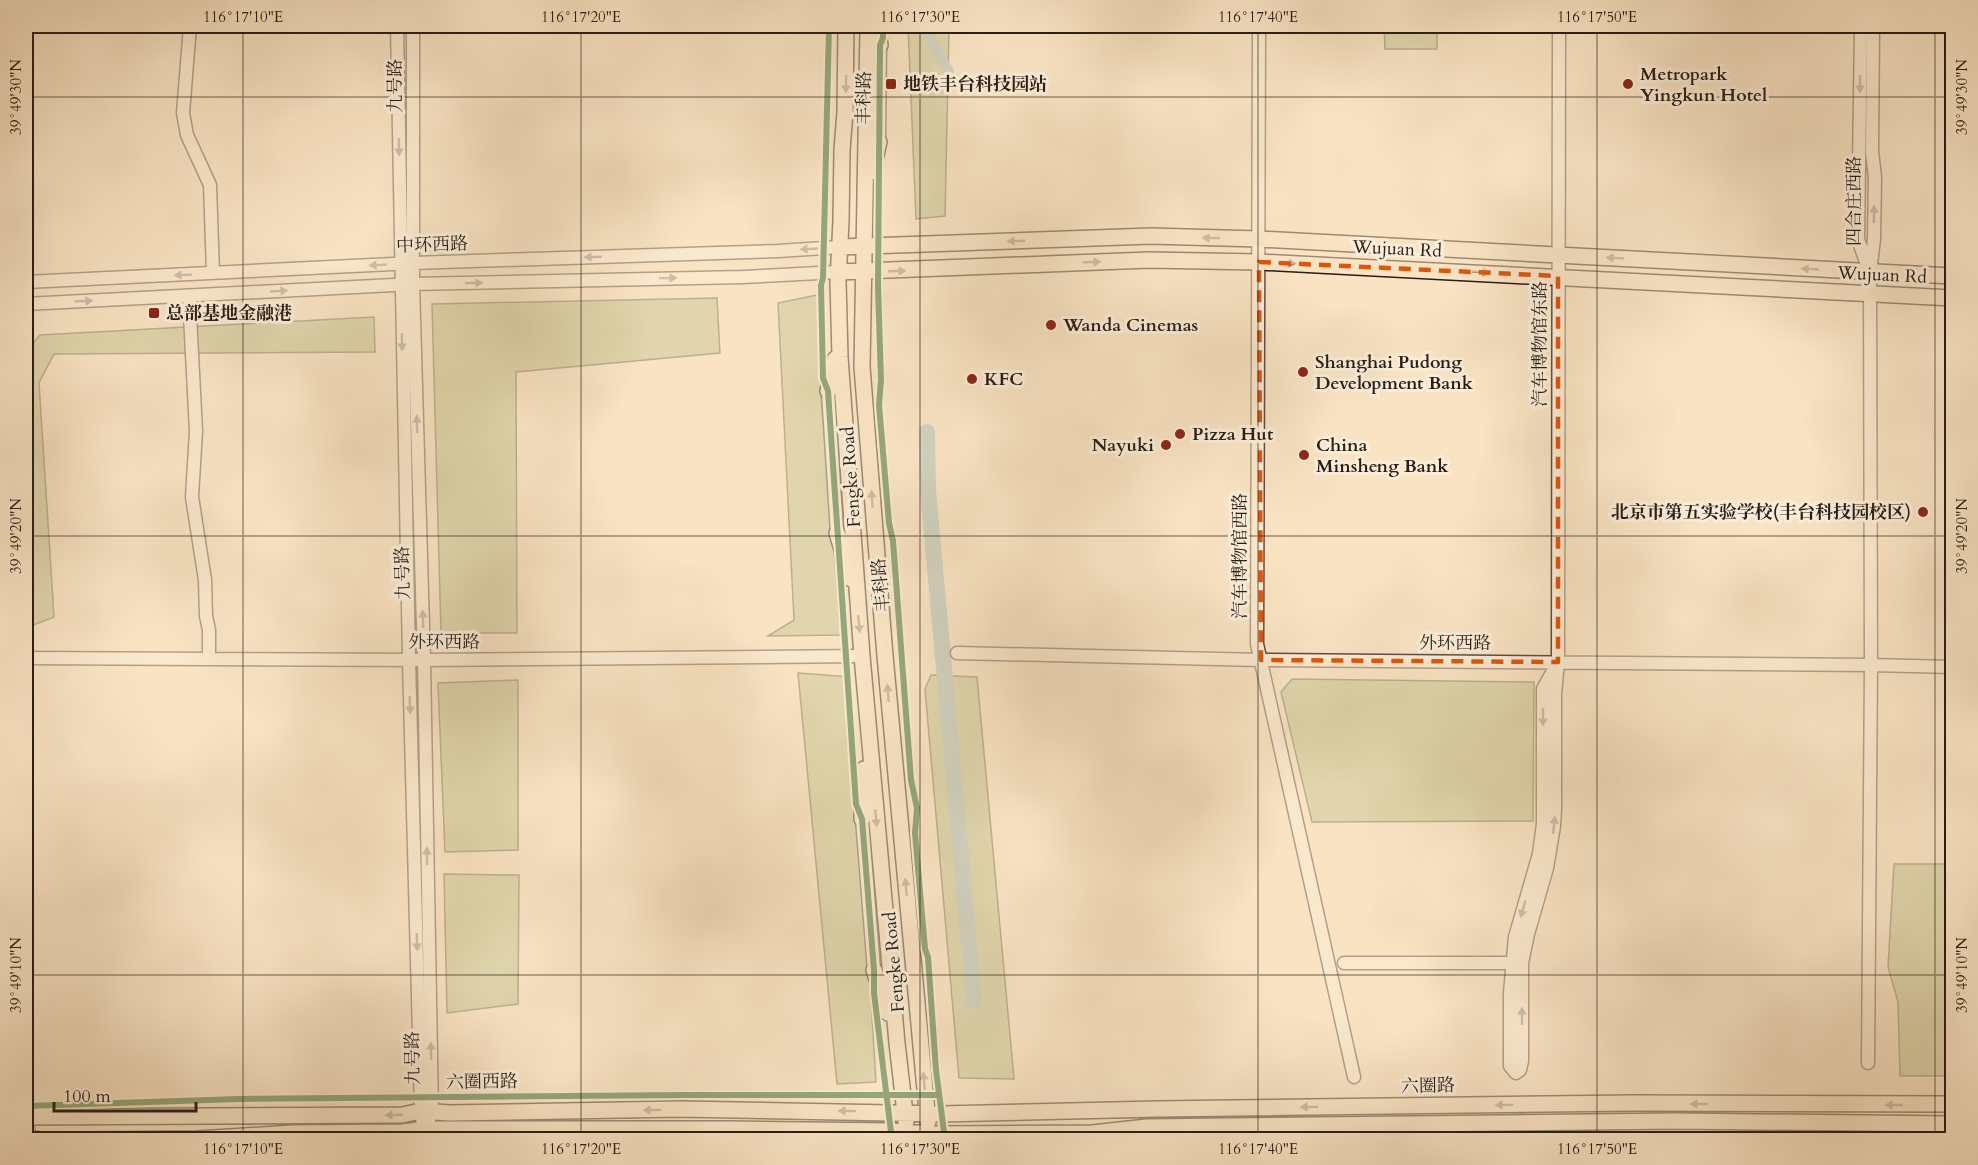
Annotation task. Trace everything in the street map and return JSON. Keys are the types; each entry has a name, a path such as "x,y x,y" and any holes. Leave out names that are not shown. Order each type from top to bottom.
{"main road":[{"path":"91,1140 196,1139 293,1133 403,1132 425,1134 726,1129 908,1136 869,740 857,599 840,338 838,272 846,26"},
{"name":"Fengke Road","path":"868,26 862,367 885,656 930,1137"},
{"path":"877,26 880,45"},
{"path":"865,195 879,142"},
{"name":"Wujuan Rd","path":"840,247 1151,236 1259,239 1953,276"},
{"name":"Wujuan Rd","path":"838,272 1149,260 1259,262 1953,298"},
{"path":"828,391 840,338"},
{"path":"837,533 857,599"},
{"path":"862,819 864,768 869,740"},
{"path":"874,970 897,1042"},
{"name":"六圈路","path":"905,1113 1597,1104 1953,1104"},
{"name":"六圈西路","path":"26,1117 402,1115 427,1112 680,1109 905,1113"},
{"name":"六圈路","path":"908,1136 1092,1133 1147,1127 1653,1121 1953,1124"}],"street":[{"path":"190,26 183,113 187,135 210,185 213,273"},
{"name":"九号路","path":"397,26 407,263"},
{"name":"九号路","path":"413,26 407,263 409,660 427,1112"},
{"name":"汽车博物馆西路","path":"1259,26 1257,644 1354,1077"},
{"name":"汽车博物馆东路","path":"1558,662 1559,26"},
{"name":"四合庄西路","path":"1861,26 1858,239 1870,272"},
{"name":"四合庄西路","path":"1870,272 1874,239 1875,177 1872,152 1872,26"},
{"name":"丰科路","path":"879,142 880,45"},
{"name":"中环西路","path":"26,282 407,263 840,247"},
{"path":"26,304 407,285 743,277 838,272"},
{"path":"1868,1063 1871,665 1870,272"},
{"name":"九号路","path":"407,285 424,660 427,1112 425,1134"},
{"path":"189,296 196,431 192,497 205,580 209,659"},
{"path":"828,391 837,533"},
{"name":"外环西路","path":"957,653 1261,660 1953,667"},
{"name":"外环西路","path":"26,658 424,660 862,656"},
{"path":"1517,963 1509,1066 1516,1072 1520,1070 1522,1061 1517,963 1515,937 1539,854 1543,824 1543,689 1558,662"},
{"path":"862,819 874,970"},
{"path":"1344,963 1517,963"},
{"path":"26,1087 26,1117 31,1139"}],"highlighted area":[{"path":"1259,262 1558,276 1558,662 1261,660"}],"green space":[{"path":"908,26 949,26 945,216 916,219"},
{"path":"1384,26 1437,26 1437,49 1385,49"},
{"path":"822,294 821,397 841,635 768,636 794,620 778,303"},
{"path":"717,298 720,353 516,372 517,633 441,633 432,304"},
{"path":"374,317 375,352 54,354 39,383 54,617 26,628 26,352 40,335"},
{"path":"798,673 851,677 876,1082 837,1084"},
{"path":"931,675 977,677 1014,1079 959,1078 925,689"},
{"path":"1292,679 1534,682 1533,821 1312,822 1281,692"},
{"path":"518,680 518,850 445,852 438,683"},
{"path":"1894,864 1952,864 1952,1076 1900,1076 1898,1002 1888,967"},
{"path":"444,874 519,875 518,1004 447,1013"}],"waterway":[{"path":"926,26 926,31 949,72"},
{"path":"927,432 928,490 974,1001"}],"cycle path":[{"path":"829,26 821,285 823,378 828,391 856,804 862,819 874,993 892,1140"},
{"path":"883,26 883,38 880,45 878,287 881,380 879,405 889,523 893,541 911,780 917,808 915,833 925,949 928,957 936,1070 945,1140"},
{"path":"26,1106 239,1099 939,1095"}],"place":[{"name":"地铁丰台科技园站","path":"891,84"},
{"name":"Metropark Yingkun Hotel","path":"1628,84"},
{"name":"总部基地金融港","path":"154,313"},
{"name":"Wanda Cinemas","path":"1051,325"},
{"name":"Shanghai Pudong Development Bank","path":"1303,372"},
{"name":"KFC","path":"972,379"},
{"name":"Pizza Hut","path":"1180,434"},
{"name":"Nayuki","path":"1166,445"},
{"name":"China Minsheng Bank","path":"1304,455"},
{"name":"北京市第五实验学校(丰台科技园校区)","path":"1923,512"}]}
